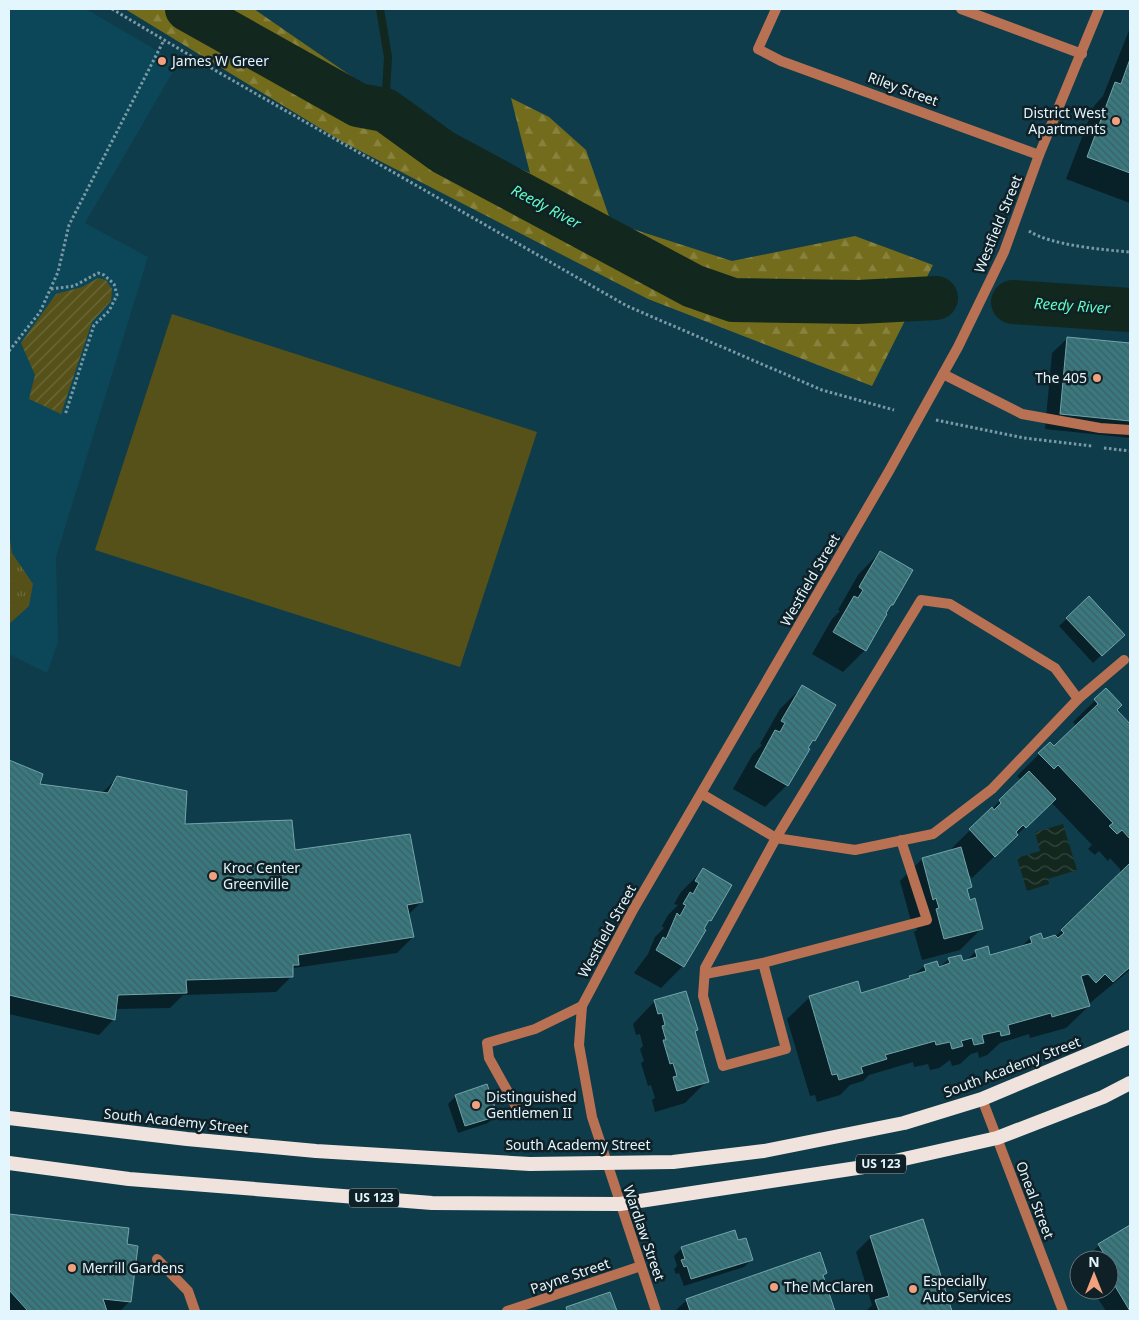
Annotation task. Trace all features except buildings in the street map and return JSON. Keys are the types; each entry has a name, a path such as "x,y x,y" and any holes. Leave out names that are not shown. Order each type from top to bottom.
{"highway":[{"name":"South Academy Street","path":"9,1118 187,1139 316,1151 530,1164 673,1162 764,1151 904,1123 982,1099 1130,1037"},
{"name":"US 123","path":"9,1163 129,1179 432,1203 620,1204 878,1165 997,1138 1103,1097 1130,1083"}],"street":[{"name":"Riley Street","path":"776,9 758,49 782,61 1040,155"},
{"path":"961,9 1082,54"},
{"name":"Westfield Street","path":"605,1163 583,1075 579,1045 582,1006 633,910 702,794 943,374 1000,261 1016,223 1040,155 1099,9"},
{"path":"943,374 1022,414 1100,428 1130,430"},
{"path":"763,963 786,1049 723,1066 704,996 705,968 776,838 798,805 921,600 950,604 1055,668 1078,699"},
{"path":"702,794 776,838 855,850 933,834 992,789 1078,699 1124,660"},
{"path":"705,974 763,963 927,920 901,840"},
{"path":"518,1110 489,1058 486,1043 535,1029 582,1006"},
{"name":"Oneal Street","path":"982,1099 1063,1311"},
{"name":"Wardlaw Street","path":"605,1163 656,1311"},
{"path":"156,1259 188,1292 195,1311"},
{"name":"Payne Street","path":"507,1311 641,1266"}],"path":[{"path":"112,9 628,306 822,390 894,410"},
{"path":"9,351 40,312 58,272 69,225 164,40"},
{"path":"1016,223 1036,236 1109,250 1130,252"},
{"path":"50,289 74,286 98,273 104,275 114,284 117,295 109,311 94,325 65,415"},
{"path":"927,418 1024,438 1130,451"}],"shaded area":[{"path":"9,9 86,9 178,63 85,223 148,257 56,557 58,642 47,673 9,654"}],"green space":[{"path":"125,9 254,9 422,125 530,173 511,98 549,117 586,150 611,222 732,261 855,236 933,265 872,386 648,299 341,141"},
{"path":"98,278 106,280 112,289 111,301 92,322 61,414 29,399 35,375 21,343 56,294 82,287"},
{"path":"172,314 537,432 460,667 95,550"},
{"path":"9,533 12,553 33,584 29,606 9,624"}],"water":[{"path":"1063,824 1077,870 1048,879 1049,884 1027,891 1017,858 1040,851 1035,832"}],"waterway":[{"name":"Reedy River","path":"187,9 358,105 385,110 443,152 693,286 733,300 858,302 936,298"},
{"path":"380,9 388,57 385,110"},
{"name":"Reedy River","path":"1013,302 1130,310"}],"place":[{"name":"James W Greer","path":"162,61"},
{"name":"District West Apartments","path":"1116,121"},
{"name":"The 405","path":"1097,378"},
{"name":"Kroc Center Greenville","path":"213,876"},
{"name":"Distinguished Gentlemen II","path":"476,1105"},
{"name":"Merrill Gardens","path":"72,1268"},
{"name":"The McClaren","path":"774,1287"},
{"name":"Especially Auto Services","path":"913,1289"}]}
